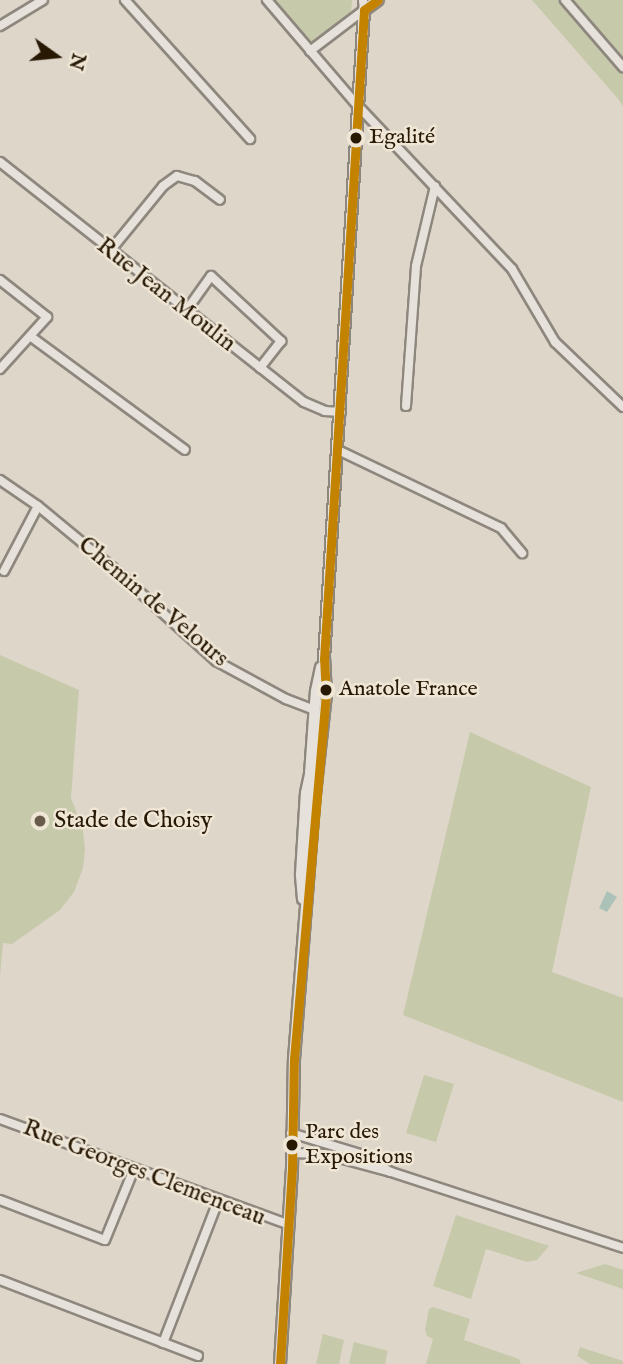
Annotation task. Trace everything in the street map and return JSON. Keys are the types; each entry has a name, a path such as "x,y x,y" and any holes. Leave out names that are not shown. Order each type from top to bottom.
{"main road":[{"path":"280,1364 289,1225 292,1153 290,1133 341,412 363,5 378,0"}],"street":[{"path":"0,26 43,0"},
{"path":"125,0 250,139"},
{"path":"267,0 358,106 512,269 555,342 623,407"},
{"path":"565,0 623,67"},
{"path":"310,51 363,5"},
{"name":"Rue Jean Moulin","path":"0,162 304,402 325,411 341,412"},
{"path":"110,251 163,186 177,176 195,181 220,200"},
{"path":"406,406 416,266 435,186"},
{"path":"186,311 211,276 281,341 260,368"},
{"path":"0,280 47,317 0,369"},
{"path":"30,336 186,450"},
{"path":"338,450 501,528 522,553"},
{"name":"Chemin de Velours","path":"0,480 38,506 216,661 319,711"},
{"path":"4,571 38,506"},
{"name":"Rue Georges Clemenceau","path":"0,1119 289,1225"},
{"path":"290,1133 364,1155 391,1172"},
{"path":"292,1153 324,1154 391,1172 623,1248"},
{"path":"0,1200 105,1240 134,1169"},
{"path":"163,1343 218,1201"},
{"path":"0,1280 198,1356"}],"shaded area":[{"path":"273,0 352,0 351,15 312,46"},
{"path":"532,0 623,0 623,107 619,100"},
{"name":"Stade de Choisy","path":"0,655 79,690 71,798 83,830 85,850 83,868 74,892 60,910 12,944 3,943 0,976"},
{"path":"470,732 591,787 552,972 623,998 623,1102 403,1015"},
{"path":"607,891 617,897 607,912 599,908"},
{"path":"424,1075 454,1084 436,1142 406,1133"},
{"path":"456,1215 549,1246 537,1260 527,1262 486,1249 471,1299 433,1286"},
{"path":"605,1264 623,1270 623,1289 576,1273"},
{"path":"433,1307 470,1319 464,1340 519,1359 521,1364 426,1364 433,1339 427,1336 425,1330 429,1309"},
{"path":"323,1334 344,1340 339,1364 316,1364"},
{"path":"354,1342 388,1351 385,1364 349,1364"},
{"path":"580,1347 623,1361 623,1364 590,1364 577,1356"}],"transit line":[{"path":"280,1364 292,1169 294,1059 326,695 324,659 364,10 378,0"}],"place":[{"name":"Egalité","path":"356,138"},
{"name":"Anatole France","path":"326,690"},
{"name":"Stade de Choisy","path":"40,821"},
{"name":"Parc des Expositions","path":"292,1145"}]}
